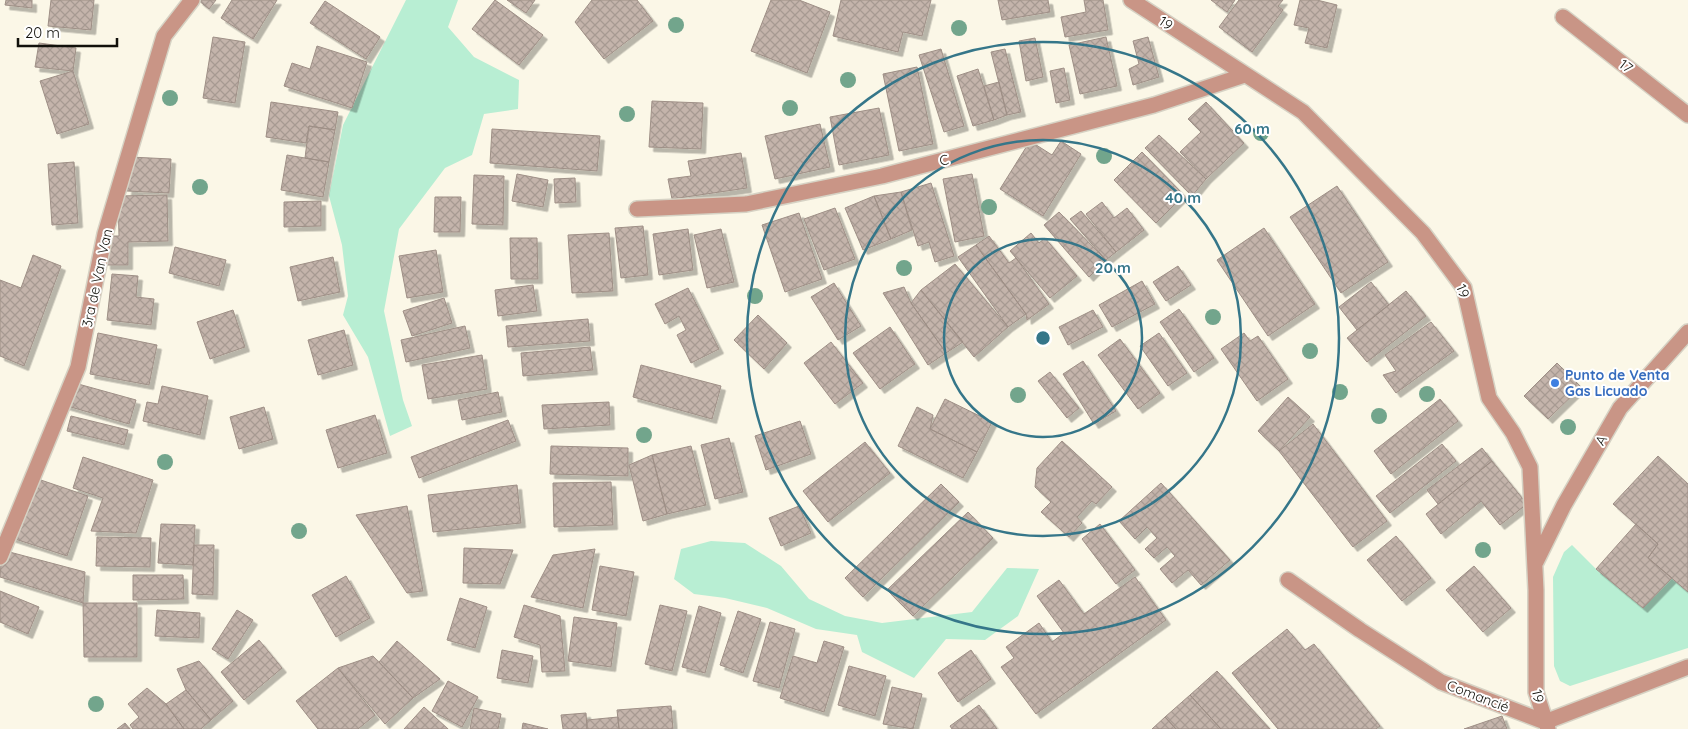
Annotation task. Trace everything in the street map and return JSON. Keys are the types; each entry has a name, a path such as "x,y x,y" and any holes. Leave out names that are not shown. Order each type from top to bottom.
{"street":[{"name":"3ra de Van Van","path":"0,557 78,367 105,234 164,36 192,0"},
{"name":"19","path":"1131,0 1302,112 1423,233 1464,288 1489,398 1513,433 1530,467 1536,564 1536,692 1546,725"},
{"name":"17","path":"1563,17 1688,115"},
{"name":"C","path":"637,209 746,204 882,176 1154,105 1245,75"},
{"name":"A","path":"1536,564 1564,505 1620,408 1688,332"},
{"name":"Comancié","path":"1288,580 1360,630 1441,682 1546,725"},
{"path":"1546,725 1688,667"}],"green space":[{"path":"406,0 458,0 448,27 474,57 519,80 518,109 484,114 472,155 445,168 399,229 384,311 403,400 412,426 390,436 368,357 343,315 348,296 342,245 329,196 343,125"},
{"path":"711,541 745,543 781,566 809,599 845,616 882,623 972,612 1007,568 1039,569 1018,616 985,640 946,639 914,678 862,652 857,635 816,629 767,608 725,598 694,594 674,579 681,549"},
{"path":"1572,545 1596,569 1643,608 1672,578 1688,592 1688,648 1570,686 1560,681 1554,666 1553,577 1564,552"}],"building":[{"path":"6,0 32,0 32,8 5,5"},
{"path":"51,0 94,0 91,30 48,26"},
{"path":"198,0 216,0 209,9"},
{"path":"232,0 277,0 253,39 221,18"},
{"path":"495,0 543,35 519,65 472,29"},
{"path":"507,0 535,0 526,13"},
{"path":"592,0 637,0 653,21 604,59 575,22"},
{"path":"771,0 799,0 830,12 807,73 751,51"},
{"path":"841,0 931,0 922,36 903,32 898,52 833,36"},
{"path":"998,0 1048,0 1050,12 1002,20"},
{"path":"1084,0 1103,0 1108,30 1065,37 1061,17 1086,12"},
{"path":"1211,0 1235,0 1227,12"},
{"path":"1239,0 1283,0 1278,6 1283,10 1252,52 1219,27"},
{"path":"1300,0 1317,0 1337,5 1327,48 1305,43 1309,28 1294,25"},
{"path":"325,1 380,37 366,59 310,23"},
{"path":"213,37 245,42 235,103 203,98"},
{"path":"1106,37 1117,86 1080,94 1069,45"},
{"path":"1148,37 1159,77 1133,85 1129,69 1139,64 1133,41"},
{"path":"1035,38 1043,77 1026,81 1019,41"},
{"path":"39,43 76,48 73,71 35,67"},
{"path":"317,46 367,62 352,108 284,86 292,63 310,69"},
{"path":"941,49 964,126 944,132 919,55"},
{"path":"1005,49 1021,112 1007,115 991,52"},
{"path":"917,67 933,144 899,151 883,74"},
{"path":"1064,68 1070,100 1056,103 1050,71"},
{"path":"978,69 994,120 973,126 957,76"},
{"path":"73,71 89,124 57,134 40,81"},
{"path":"999,82 1007,115 994,120 984,86"},
{"path":"652,101 703,103 701,149 649,147"},
{"path":"271,102 338,112 335,130 309,126 306,143 266,137"},
{"path":"1206,102 1244,143 1206,179 1180,152 1201,132 1188,119"},
{"path":"879,108 889,155 839,165 830,117"},
{"path":"820,124 830,167 775,179 765,136"},
{"path":"309,126 335,130 329,162 305,158"},
{"path":"492,129 600,136 597,171 490,163"},
{"path":"1159,135 1206,179 1192,196 1145,148"},
{"path":"1030,141 1052,155 1061,141 1081,154 1043,216 1000,189"},
{"path":"1142,152 1184,195 1156,223 1114,180"},
{"path":"741,153 747,188 672,199 668,179 691,176 688,161"},
{"path":"287,155 329,162 323,197 281,190"},
{"path":"130,157 171,159 169,193 127,191"},
{"path":"74,162 78,223 52,225 48,164"},
{"path":"517,174 548,180 543,207 512,201"},
{"path":"972,174 984,236 955,242 943,179"},
{"path":"474,175 504,176 503,225 472,224"},
{"path":"575,178 576,202 555,203 554,179"},
{"path":"931,183 954,256 935,262 929,242 918,246 901,192"},
{"path":"1337,186 1388,262 1341,293 1290,217"},
{"path":"901,192 912,230 891,239 874,196"},
{"path":"167,195 168,241 128,242 128,265 106,265 106,236 119,236 118,196"},
{"path":"874,196 891,239 863,250 845,208"},
{"path":"435,197 461,197 460,232 434,232"},
{"path":"321,201 321,226 284,227 284,202"},
{"path":"1102,202 1114,218 1127,208 1144,230 1116,252 1086,214"},
{"path":"835,208 855,259 824,270 804,219"},
{"path":"1081,211 1116,252 1106,260 1070,219"},
{"path":"1059,212 1106,260 1089,277 1044,225"},
{"path":"799,213 822,279 785,292 762,225"},
{"path":"643,226 648,275 621,278 615,228"},
{"path":"1264,228 1315,304 1268,336 1217,260"},
{"path":"688,229 693,270 659,275 653,234"},
{"path":"721,229 734,282 707,288 694,235"},
{"path":"609,233 613,291 572,293 568,235"},
{"path":"1031,233 1039,243 1045,238 1077,276 1050,298 1010,251"},
{"path":"989,236 1009,263 1016,258 1049,304 1027,320 1026,314 976,245"},
{"path":"510,238 537,238 538,279 511,279"},
{"path":"976,245 1026,314 1008,327 958,257"},
{"path":"175,247 226,260 219,286 169,273"},
{"path":"436,250 443,292 407,298 399,256"},
{"path":"33,255 61,266 24,366 0,356 0,280 21,288"},
{"path":"333,257 340,292 298,301 290,267"},
{"path":"955,264 1008,327 974,357 921,290"},
{"path":"1178,266 1191,285 1166,301 1153,282"},
{"path":"112,274 138,276 136,297 154,299 151,325 107,320"},
{"path":"1142,281 1155,304 1112,327 1099,305"},
{"path":"1371,282 1389,305 1357,330 1339,307"},
{"path":"834,283 861,326 838,340 811,297"},
{"path":"533,285 537,311 498,316 495,290"},
{"path":"904,287 911,303 946,353 928,365 883,293"},
{"path":"688,288 719,349 691,363 677,335 686,330 679,316 665,324 655,304"},
{"path":"921,290 963,342 946,353 911,303"},
{"path":"1406,291 1426,316 1367,362 1347,338"},
{"path":"444,298 452,323 412,336 403,311"},
{"path":"1179,309 1214,358 1194,372 1160,322"},
{"path":"233,310 245,347 210,359 197,322"},
{"path":"1093,310 1103,327 1068,345 1059,327"},
{"path":"758,315 787,343 764,369 734,340"},
{"path":"588,319 590,341 508,347 506,326"},
{"path":"1431,322 1454,351 1396,393 1383,375 1396,371 1385,355"},
{"path":"465,326 470,348 406,362 401,340"},
{"path":"890,327 915,364 880,389 853,353"},
{"path":"344,330 353,365 318,375 308,340"},
{"path":"98,333 157,345 149,385 90,374"},
{"path":"1159,333 1187,373 1168,386 1140,346"},
{"path":"1244,333 1250,341 1258,336 1288,379 1257,401 1221,349"},
{"path":"1120,339 1160,393 1138,409 1098,355"},
{"path":"831,342 863,383 835,404 804,363"},
{"path":"590,347 593,370 523,376 521,353"},
{"path":"482,355 487,389 428,399 422,365"},
{"path":"1083,361 1116,411 1094,424 1063,374"},
{"path":"1557,363 1581,387 1548,419 1524,396"},
{"path":"641,365 721,386 712,419 633,397"},
{"path":"1050,372 1079,408 1067,418 1038,381"},
{"path":"71,382 136,400 129,424 64,405"},
{"path":"162,386 208,396 200,435 143,421 147,402 158,404"},
{"path":"498,392 502,412 462,420 458,400"},
{"path":"1288,397 1310,417 1279,451 1258,431"},
{"path":"945,399 992,422 977,452 930,429"},
{"path":"1440,399 1458,421 1391,474 1374,451"},
{"path":"609,402 610,425 544,429 542,405"},
{"path":"264,407 273,439 239,449 230,417"},
{"path":"917,407 933,415 930,429 977,452 963,478 898,446"},
{"path":"375,415 387,453 338,468 326,430"},
{"path":"71,416 128,430 124,445 67,431"},
{"path":"508,420 516,441 419,478 411,457"},
{"path":"800,421 811,454 766,470 755,436"},
{"path":"1313,424 1387,521 1353,547 1279,451"},
{"path":"729,438 743,492 715,499 701,445"},
{"path":"1062,441 1112,487 1096,504 1092,501 1077,517 1082,523 1069,537 1041,512 1051,502 1035,487 1037,468"},
{"path":"865,442 890,473 828,522 803,491"},
{"path":"1442,444 1456,461 1390,513 1376,496"},
{"path":"551,446 628,448 628,476 550,474"},
{"path":"691,446 706,505 667,514 652,455"},
{"path":"1482,448 1492,461 1438,504 1427,490"},
{"path":"652,455 667,514 643,521 629,465"},
{"path":"1658,456 1688,484 1688,592 1648,558 1658,544 1613,504"},
{"path":"83,457 153,480 136,533 91,531 103,498 73,488"},
{"path":"1492,461 1527,504 1500,525 1481,501 1441,534 1426,514"},
{"path":"29,476 88,496 67,556 9,537"},
{"path":"611,482 613,525 554,527 553,483"},
{"path":"1161,483 1230,560 1201,585 1188,570 1172,583 1160,569 1175,556 1167,547 1154,558 1145,549 1157,538 1147,527 1135,539 1119,521"},
{"path":"941,484 959,502 863,597 845,578"},
{"path":"517,485 521,523 433,532 428,495"},
{"path":"407,506 423,591 407,593 356,515"},
{"path":"799,506 811,533 781,546 769,518"},
{"path":"968,512 993,538 913,616 887,590"},
{"path":"161,524 195,525 193,565 158,563"},
{"path":"1100,524 1135,570 1116,584 1082,539"},
{"path":"1636,524 1658,544 1648,558 1672,578 1643,608 1596,569"},
{"path":"1396,536 1431,578 1402,601 1367,560"},
{"path":"97,537 151,538 150,567 96,566"},
{"path":"194,545 214,545 213,595 192,594"},
{"path":"464,548 513,550 500,584 463,583"},
{"path":"595,549 583,608 531,597 553,555"},
{"path":"2,550 85,572 83,603 0,577"},
{"path":"600,566 634,572 626,616 592,610"},
{"path":"1474,566 1511,608 1483,632 1446,590"},
{"path":"133,575 183,575 184,599 133,600"},
{"path":"346,576 370,618 336,637 312,595"},
{"path":"1135,577 1166,620 1036,714 1001,667 1014,658 1006,647 1039,623 1052,642 1064,633 1037,596 1059,580 1084,614"},
{"path":"0,591 39,607 28,634 0,622"},
{"path":"460,598 487,607 475,648 447,640"},
{"path":"83,603 137,603 137,657 84,657"},
{"path":"524,605 560,616 565,671 542,672 540,645 514,637"},
{"path":"660,605 687,611 672,671 645,664"},
{"path":"699,606 721,613 705,673 682,667"},
{"path":"157,610 200,613 199,638 155,636"},
{"path":"237,610 253,620 228,659 212,649"},
{"path":"738,611 761,619 743,673 720,665"},
{"path":"574,617 617,623 611,667 568,661"},
{"path":"770,622 795,629 779,688 753,681"},
{"path":"1287,629 1305,650 1314,644 1380,726 1376,729 1278,729 1232,673"},
{"path":"259,640 282,668 244,700 221,672"},
{"path":"397,641 440,679 413,698 379,662"},
{"path":"824,641 844,647 824,712 780,698 793,656 817,663"},
{"path":"502,650 533,656 528,683 497,678"},
{"path":"971,650 991,679 958,702 938,673"},
{"path":"373,656 413,698 385,724 338,668"},
{"path":"199,661 233,701 211,720 186,690 177,669"},
{"path":"849,666 886,676 875,716 838,705"},
{"path":"338,668 375,715 358,729 318,729 296,701"},
{"path":"1217,671 1270,729 1221,729 1190,695"},
{"path":"448,681 478,697 462,727 432,711"},
{"path":"892,687 922,694 913,729 883,724"},
{"path":"147,688 166,704 184,729 133,729 130,725 139,717 128,704"},
{"path":"186,690 211,720 201,729 184,729 166,704"},
{"path":"1190,695 1221,729 1176,729 1165,717"},
{"path":"979,705 997,729 952,729 950,726"},
{"path":"671,706 673,729 619,729 617,710"},
{"path":"424,707 448,729 404,729"},
{"path":"474,708 501,714 498,729 470,729"},
{"path":"586,713 587,729 563,729 561,715"},
{"path":"1502,716 1507,729 1464,729"},
{"path":"618,717 619,729 587,729 587,720"},
{"path":"1165,717 1176,729 1152,729"},
{"path":"125,723 130,729 117,729"},
{"path":"523,723 548,729 522,729"}],"place":[{"name":"Punto de Venta Gas Licuado","path":"1555,383"}]}
